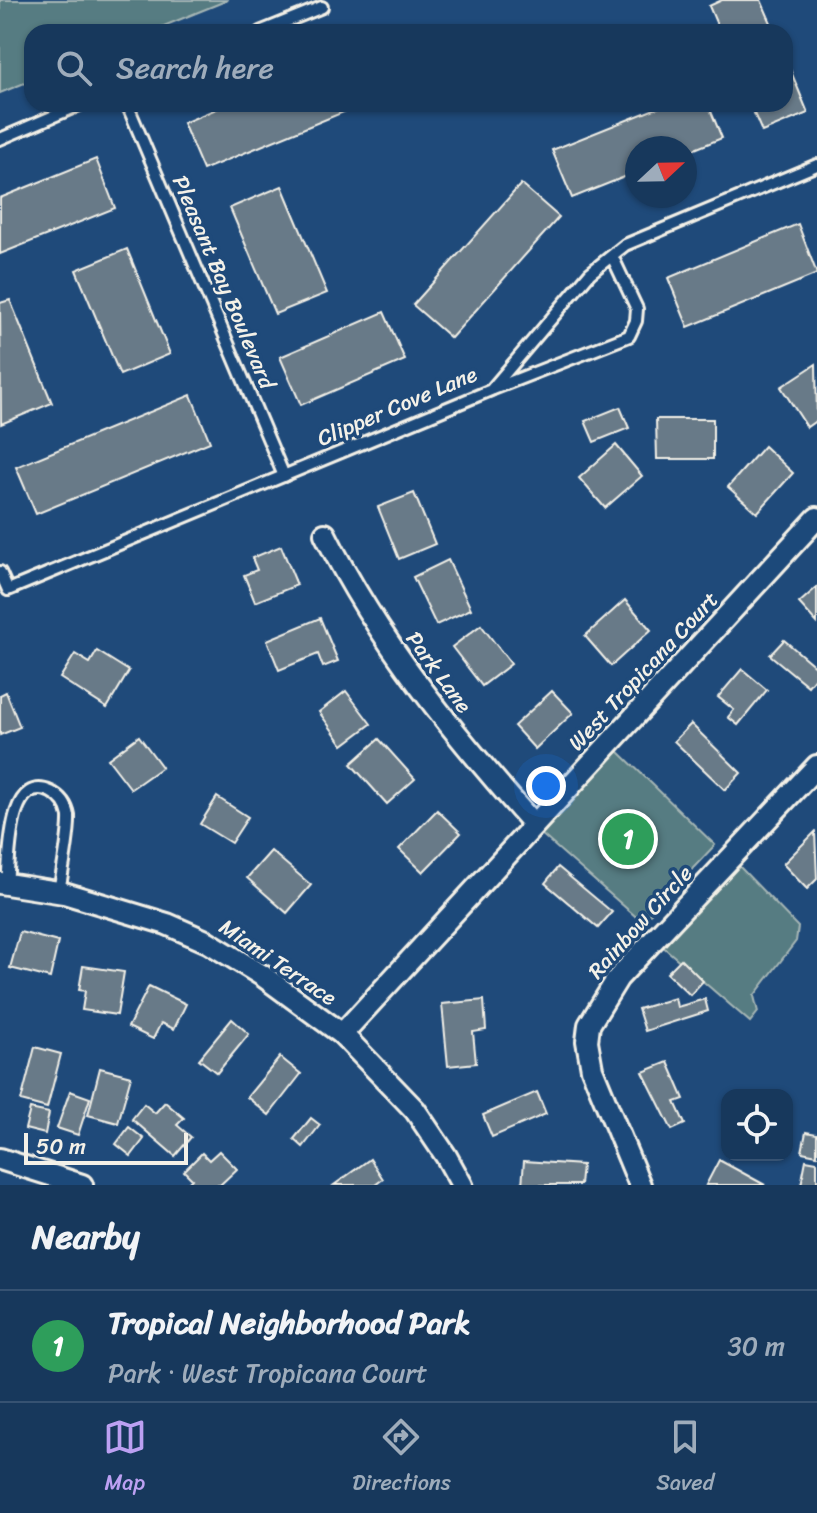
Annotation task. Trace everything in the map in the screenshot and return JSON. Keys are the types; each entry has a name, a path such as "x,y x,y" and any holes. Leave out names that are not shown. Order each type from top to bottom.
{"street":[{"name":"West Tropicana Court","path":"342,1034 817,518"},
{"name":"Park Lane","path":"325,534 365,610 433,707 534,825"},
{"name":"Rainbow Circle","path":"640,1185 592,1069 587,1041 589,1025 618,978 817,766"},
{"name":"Miami Terrace","path":"4,884 59,892 167,924 208,942 263,976 342,1034 415,1110 462,1185"},
{"path":"0,1159 82,1185"}],"lane":[{"path":"280,24 322,7"},
{"path":"0,139 63,112"},
{"name":"Pleasant Bay Boulevard","path":"130,112 284,476"},
{"name":"Clipper Cove Lane","path":"0,572 8,590 491,390 590,273 625,245 817,165"},
{"path":"491,390 629,336 636,321 637,309 612,256"},
{"path":"4,884 14,815 24,795 47,790 62,798 69,816 59,892"}],"green space":[{"path":"0,0 228,0 169,24 24,24 24,83 0,93"},
{"path":"617,750 715,845 642,922 540,833"},
{"path":"738,865 798,927 796,941 754,996 758,1012 750,1022 661,945"}],"building":[{"path":"722,0 761,0 772,24 717,24 709,6"},
{"path":"793,76 808,113 762,132 753,112 793,112"},
{"path":"209,112 344,112 203,170 183,123"},
{"path":"647,112 711,112 722,138 697,148 697,136 625,136 625,177 572,198 552,150"},
{"path":"96,159 115,208 0,254 0,198"},
{"path":"521,184 559,217 451,338 413,305"},
{"path":"282,186 327,293 275,314 230,208"},
{"path":"798,224 817,274 688,327 668,278"},
{"path":"127,249 170,354 120,375 76,270"},
{"path":"10,300 52,403 1,424 0,303"},
{"path":"384,312 405,360 301,405 280,357"},
{"path":"816,364 817,420 807,427 781,387"},
{"path":"191,395 210,442 36,514 16,467"},
{"path":"620,407 629,428 594,442 585,421"},
{"path":"656,419 713,419 713,459 657,459"},
{"path":"616,445 642,476 605,508 579,478"},
{"path":"764,446 793,473 757,513 728,487"},
{"path":"414,493 435,544 399,559 378,507"},
{"path":"281,546 297,585 255,602 244,575 257,570 252,558"},
{"path":"448,560 471,609 436,625 413,577"},
{"path":"817,587 817,623 799,603"},
{"path":"625,600 651,630 611,666 585,636"},
{"path":"320,618 338,661 323,667 318,654 279,670 267,640"},
{"path":"481,625 511,664 482,686 452,647"},
{"path":"784,640 817,668 817,675 808,686 770,655"},
{"path":"97,651 129,671 107,708 60,678 75,654 90,663"},
{"path":"742,669 767,690 738,725 728,717 734,710 718,697"},
{"path":"346,691 371,724 343,745 319,712"},
{"path":"552,691 573,713 535,749 514,726"},
{"path":"6,692 20,727 0,735 0,695"},
{"path":"691,724 741,773 725,790 674,741"},
{"path":"139,736 162,767 131,789 108,759"},
{"path":"379,739 415,779 387,804 351,764"},
{"path":"217,797 248,817 231,843 200,824"},
{"path":"437,810 461,833 423,872 399,849"},
{"path":"815,832 817,879 807,889 783,864"},
{"path":"271,851 311,885 287,913 247,878"},
{"path":"558,867 612,912 598,928 545,883"},
{"path":"20,932 58,942 50,978 10,968"},
{"path":"681,959 703,981 690,995 667,973"},
{"path":"83,966 124,972 117,1015 82,1010 85,991 79,990"},
{"path":"149,986 186,1004 174,1029 161,1023 153,1039 128,1027"},
{"path":"675,998 677,1007 705,999 708,1011 645,1031 638,1009"},
{"path":"484,1000 486,1030 473,1032 476,1063 448,1066 442,1004"},
{"path":"232,1019 249,1034 217,1073 199,1059"},
{"path":"35,1047 61,1054 47,1108 21,1101"},
{"path":"280,1057 301,1074 269,1115 247,1097"},
{"path":"668,1062 684,1099 675,1102 685,1124 672,1130 643,1072"},
{"path":"100,1068 131,1076 118,1123 88,1115"},
{"path":"70,1091 90,1098 78,1135 57,1128"},
{"path":"537,1092 546,1114 492,1137 483,1115"},
{"path":"165,1102 184,1118 177,1125 191,1137 175,1156 132,1119 144,1104 155,1113"},
{"path":"30,1109 49,1113 45,1134 25,1129"},
{"path":"311,1118 320,1125 303,1147 294,1139"},
{"path":"129,1127 144,1139 131,1156 116,1144"},
{"path":"806,1132 817,1134 817,1155 802,1152"},
{"path":"219,1151 237,1169 220,1185 186,1185 192,1179 184,1171 202,1153 209,1160"},
{"path":"370,1159 383,1179 375,1185 334,1185"},
{"path":"719,1160 765,1185 706,1185"},
{"path":"806,1160 817,1162 817,1185 801,1185"},
{"path":"524,1161 582,1165 580,1185 522,1185"}],"place":[{"name":"Tropical Neighborhood Park","path":"628,839"}]}
